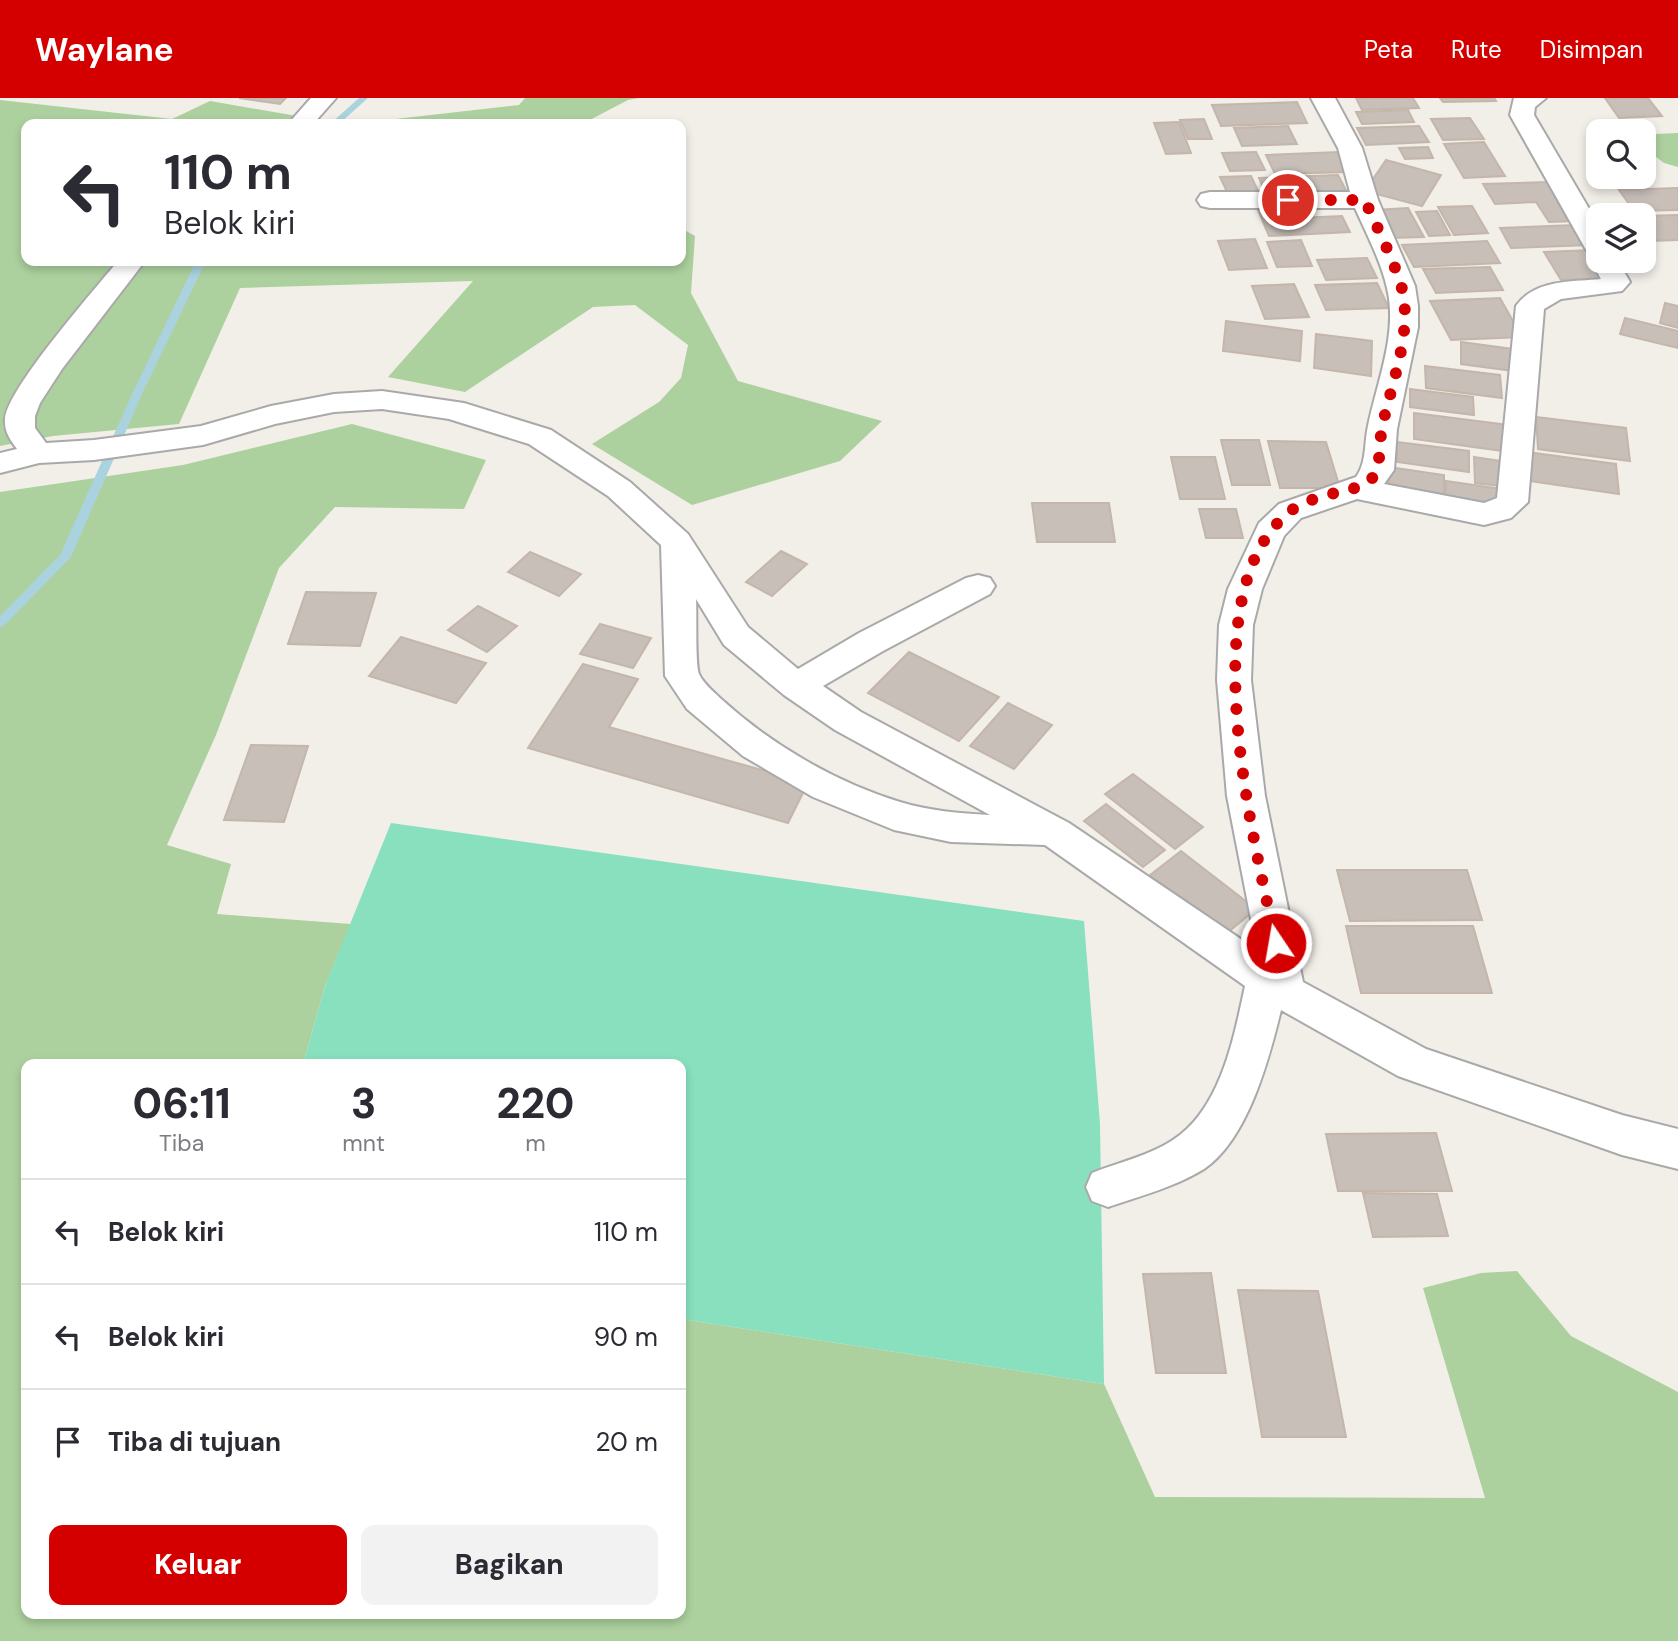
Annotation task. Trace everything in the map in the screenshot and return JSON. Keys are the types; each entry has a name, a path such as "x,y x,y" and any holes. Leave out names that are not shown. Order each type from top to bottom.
{"street":[{"path":"305,119 324,98"},
{"path":"1108,1187 1182,1159 1207,1138 1239,1079 1276,986 1246,796 1234,680 1236,625 1245,589 1270,531 1290,511 1367,484 1378,470 1382,429 1404,327 1401,285 1365,200 1350,148 1323,98"},
{"path":"1534,98 1523,103 1521,107 1525,123 1586,227"},
{"path":"1210,200 1365,200"},
{"path":"39,453 26,442 21,432 20,414 40,381 128,266"},
{"path":"1354,488 1468,512 1492,513 1508,508 1513,502 1530,306 1539,297 1553,292 1612,285 1616,282 1611,273"},
{"path":"0,463 39,453 94,450 203,435 271,415 334,403 382,400 442,408 540,438 619,489 677,542 736,636 796,685 848,721 1056,833 1103,863 1276,986 1413,1063 1622,1135 1678,1149"},
{"path":"677,542 682,676 692,694 732,730 771,757 863,805 923,823 1056,833"},
{"path":"796,685 978,586"}],"green space":[{"path":"525,98 639,98 628,100 592,119 395,119 519,105"},
{"path":"0,100 172,119 21,119 21,266 686,266 686,231 695,236 691,293 738,381 882,421 840,461 692,505 592,444 659,402 681,378 688,345 635,305 593,307 465,392 388,377 473,281 240,288 179,424 53,436 0,446"},
{"path":"210,101 307,119 172,119"},
{"path":"1678,133 1678,167 1664,163 1656,157 1656,134"},
{"path":"352,424 486,460 464,509 335,507 279,568 216,735 167,845 231,864 217,914 351,924 325,986 304,1059 21,1059 21,1619 686,1619 686,1320 1104,1384 1155,1497 1485,1498 1423,1288 1481,1273 1517,1271 1571,1336 1678,1392 1678,1641 0,1641 0,492 183,465"},
{"path":"391,823 1084,921 1100,1124 1104,1384 686,1320 686,1059 304,1059 325,986"}],"building":[{"path":"239,98 286,98 280,104"},
{"path":"1356,98 1413,98 1419,108 1362,110"},
{"path":"1440,98 1494,98 1496,101 1443,102"},
{"path":"1605,98 1648,98 1662,116 1619,118"},
{"path":"1297,102 1307,123 1221,126 1212,105"},
{"path":"1408,110 1414,122 1362,124 1356,112"},
{"path":"1470,118 1484,139 1443,140 1431,119"},
{"path":"1204,119 1212,139 1188,139 1180,120"},
{"path":"1179,122 1191,153 1166,154 1154,123"},
{"path":"1288,126 1297,144 1242,146 1234,128"},
{"path":"1419,126 1429,142 1366,145 1357,128"},
{"path":"1484,142 1505,176 1464,178 1444,144"},
{"path":"1428,147 1433,158 1405,159 1399,148"},
{"path":"1256,152 1265,170 1230,171 1222,153"},
{"path":"1339,152 1349,172 1275,174 1266,155"},
{"path":"1386,160 1441,175 1422,206 1365,191"},
{"path":"1338,175 1348,194 1267,197 1259,178"},
{"path":"1251,176 1259,193 1228,194 1220,177"},
{"path":"1550,182 1576,221 1549,222 1536,202 1495,204 1483,184"},
{"path":"1678,188 1678,210 1656,210 1656,203 1628,203 1619,190 1656,189"},
{"path":"1290,201 1298,218 1342,216 1350,232 1269,236 1255,203"},
{"path":"1472,206 1488,233 1454,235 1438,207"},
{"path":"1408,208 1424,237 1389,238 1375,210"},
{"path":"1437,211 1450,235 1429,236 1416,212"},
{"path":"1678,215 1678,240 1656,241 1656,216"},
{"path":"1576,225 1586,240 1586,245 1511,248 1500,228"},
{"path":"1255,239 1267,268 1229,270 1218,241"},
{"path":"1301,240 1312,266 1277,267 1267,242"},
{"path":"1487,241 1500,263 1414,267 1402,245"},
{"path":"1586,250 1586,273 1608,273 1611,278 1561,280 1544,252"},
{"path":"1367,258 1377,278 1326,280 1317,260"},
{"path":"1490,267 1503,290 1436,293 1423,269"},
{"path":"1377,283 1389,308 1326,310 1315,285"},
{"path":"1294,284 1309,317 1265,319 1252,286"},
{"path":"1500,298 1522,337 1451,340 1430,301"},
{"path":"1665,303 1678,306 1678,328 1660,323"},
{"path":"1625,318 1678,331 1678,348 1620,334"},
{"path":"1226,321 1302,331 1300,361 1223,351"},
{"path":"1316,334 1372,341 1371,376 1314,368"},
{"path":"1461,342 1520,350 1521,372 1461,364"},
{"path":"1425,366 1500,375 1502,398 1426,388"},
{"path":"1410,389 1473,397 1474,415 1410,407"},
{"path":"1414,413 1508,425 1510,452 1414,439"},
{"path":"1536,417 1626,428 1630,461 1538,449"},
{"path":"1221,440 1259,440 1270,485 1232,485"},
{"path":"1268,441 1326,442 1340,488 1280,488"},
{"path":"1397,442 1469,451 1469,472 1397,462"},
{"path":"1527,452 1616,464 1619,494 1529,481"},
{"path":"1171,457 1215,457 1225,499 1180,499"},
{"path":"1474,457 1508,462 1510,487 1475,483"},
{"path":"1389,467 1444,475 1444,497 1389,489"},
{"path":"1446,481 1502,489 1502,505 1446,497"},
{"path":"1032,503 1109,503 1115,542 1037,542"},
{"path":"1199,509 1236,509 1243,538 1206,538"},
{"path":"781,551 807,564 772,596 746,582"},
{"path":"530,552 581,574 559,596 508,572"},
{"path":"306,592 376,593 360,646 288,644"},
{"path":"478,606 517,626 487,652 448,630"},
{"path":"600,624 651,638 633,668 580,654"},
{"path":"401,637 486,663 456,703 369,676"},
{"path":"909,652 999,697 959,741 868,693"},
{"path":"583,664 638,679 609,727 808,783 788,823 528,748"},
{"path":"1008,703 1052,725 1014,769 970,746"},
{"path":"251,745 308,746 284,822 224,820"},
{"path":"1133,774 1203,827 1175,849 1105,794"},
{"path":"1106,804 1165,850 1143,867 1084,821"},
{"path":"1181,851 1256,909 1220,939 1145,879"},
{"path":"1337,870 1467,870 1482,920 1350,921"},
{"path":"1346,926 1473,926 1492,993 1361,993"},
{"path":"1436,1133 1452,1191 1338,1191 1326,1134"},
{"path":"1363,1193 1437,1194 1448,1236 1373,1237"},
{"path":"1211,1273 1226,1373 1156,1373 1143,1274"},
{"path":"1238,1290 1318,1291 1346,1437 1262,1437"}],"waterway":[{"path":"340,119 364,98"},
{"path":"0,623 65,557 138,392 199,266"}],"route":[{"path":"1276,943 1246,796 1234,680 1236,625 1245,589 1270,531 1290,511 1367,484 1374,478 1378,470 1382,429 1404,327 1401,285 1365,200 1288,200"}]}
